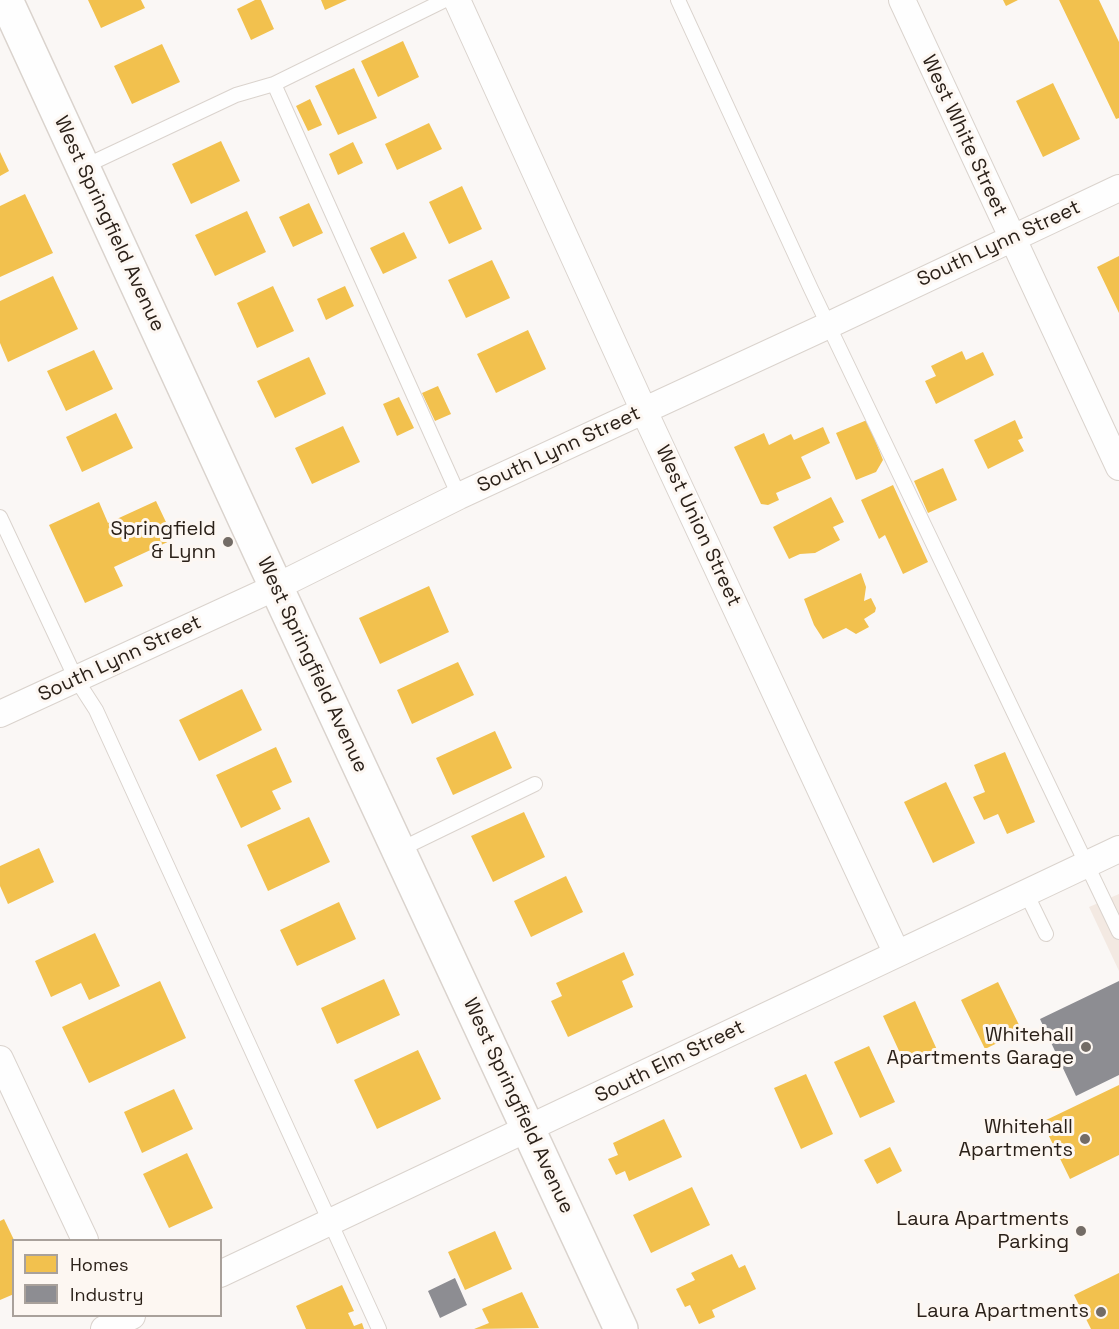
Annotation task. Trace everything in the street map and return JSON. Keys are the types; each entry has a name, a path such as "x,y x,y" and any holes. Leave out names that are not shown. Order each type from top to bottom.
{"main road":[{"name":"West Springfield Avenue","path":"6,0 621,1329"}],"street":[{"name":"West Union Street","path":"457,0 644,411 897,954"},
{"name":"West White Street","path":"902,0 1119,466"},
{"name":"South Lynn Street","path":"0,714 276,587 459,496 1119,188"},
{"name":"South Elm Street","path":"222,1273 1119,849"},
{"path":"0,1061 85,1239"}],"lane":[{"path":"83,167 236,95 274,84 446,0"},
{"path":"678,0 829,325 1119,932"},
{"path":"274,84 459,496"},
{"path":"0,517 76,679 96,710 379,1329"},
{"path":"399,850 535,784"},
{"path":"1026,894 1046,934"}],"shaded area":[{"path":"1119,894 1119,971 1089,907"}],"building: Homes":[{"path":"88,0 141,0 145,8 101,28"},
{"path":"255,0 261,0 274,29 251,40 237,9"},
{"path":"321,0 347,0 325,10"},
{"path":"1003,0 1018,0 1006,6"},
{"path":"1059,0 1099,0 1119,42 1119,118 1116,119"},
{"path":"403,41 419,77 378,97 361,61"},
{"path":"162,44 180,82 132,104 114,66"},
{"path":"354,68 377,118 338,135 315,86"},
{"path":"1053,83 1080,139 1043,157 1016,101"},
{"path":"310,99 322,125 308,131 296,106"},
{"path":"429,123 442,149 397,170 385,144"},
{"path":"221,141 240,181 191,204 172,164"},
{"path":"353,142 363,163 338,175 329,154"},
{"path":"0,152 9,171 0,176"},
{"path":"462,186 482,229 449,244 429,202"},
{"path":"25,194 53,253 0,277 0,206"},
{"path":"309,203 323,233 293,247 279,217"},
{"path":"247,211 266,252 215,276 195,235"},
{"path":"404,232 417,258 383,274 370,248"},
{"path":"1119,256 1119,313 1097,267"},
{"path":"492,260 510,298 466,318 448,280"},
{"path":"53,276 78,329 8,362 0,343 0,301"},
{"path":"273,286 294,331 257,348 237,303"},
{"path":"345,286 354,306 326,320 317,299"},
{"path":"528,330 546,369 496,393 477,354"},
{"path":"94,350 113,389 66,411 47,371"},
{"path":"962,351 966,360 983,352 994,375 936,404 925,381 936,376 931,366"},
{"path":"309,357 326,394 275,418 257,381"},
{"path":"438,386 451,414 435,421 422,393"},
{"path":"399,397 414,428 397,436 383,404"},
{"path":"116,413 133,448 82,472 66,437"},
{"path":"867,420 883,460 876,472 856,480 836,433"},
{"path":"1015,420 1023,438 1018,440 1024,451 988,469 974,440"},
{"path":"343,426 360,462 312,484 295,448"},
{"path":"823,427 830,443 801,457 811,478 776,493 779,500 768,505 761,504 734,447 764,433 769,445 791,434 794,440"},
{"path":"943,468 957,500 928,513 914,481"},
{"path":"893,485 928,562 903,574 885,535 879,539 861,500"},
{"path":"831,497 844,522 833,527 840,540 815,553 800,554 789,559 773,527"},
{"path":"156,501 174,539 114,567 123,586 85,603 49,525 99,502 108,523"},
{"path":"861,573 866,587 864,601 871,598 876,608 875,612 864,619 869,627 856,634 846,628 823,639 814,625 804,599"},
{"path":"429,586 449,632 380,664 359,618"},
{"path":"458,662 474,695 412,724 397,690"},
{"path":"242,689 262,730 199,761 179,720"},
{"path":"495,731 512,768 453,795 436,758"},
{"path":"276,747 292,782 272,791 281,809 241,828 216,775"},
{"path":"1005,752 1035,822 1007,834 998,814 984,820 973,797 985,792 974,765"},
{"path":"946,782 975,843 933,863 904,802"},
{"path":"524,812 545,857 493,882 471,836"},
{"path":"309,817 330,862 268,891 247,845"},
{"path":"39,848 54,882 8,904 0,886 0,866"},
{"path":"566,876 583,912 531,937 514,901"},
{"path":"339,902 356,939 297,966 280,930"},
{"path":"95,933 120,986 89,1000 81,983 51,997 35,961"},
{"path":"624,952 634,975 622,981 633,1007 568,1037 551,1001 562,996 556,983"},
{"path":"384,979 400,1015 337,1044 321,1008"},
{"path":"160,981 186,1038 89,1083 62,1027"},
{"path":"998,982 1022,1031 985,1049 961,1000"},
{"path":"915,1001 938,1052 906,1066 883,1016"},
{"path":"869,1046 895,1102 860,1118 834,1062"},
{"path":"418,1050 441,1099 377,1129 354,1080"},
{"path":"806,1074 833,1134 801,1149 774,1088"},
{"name":"Whitehall Apartments","path":"1119,1085 1119,1155 1070,1179 1042,1122"},
{"path":"174,1089 193,1129 142,1153 124,1112"},
{"path":"664,1119 682,1157 629,1181 625,1171 616,1175 608,1159 618,1155 613,1143"},
{"path":"890,1147 902,1171 877,1184 864,1160"},
{"path":"187,1153 213,1208 169,1228 143,1174"},
{"path":"692,1187 710,1225 651,1253 633,1215"},
{"path":"4,1219 14,1239 12,1295 0,1300 0,1221"},
{"path":"495,1231 512,1269 465,1290 448,1252"},
{"path":"732,1254 739,1268 745,1265 756,1289 712,1310 715,1317 699,1324 690,1305 685,1307 676,1289 695,1280 691,1273"},
{"name":"Laura Apartments","path":"1119,1273 1119,1329 1091,1329 1074,1295"},
{"path":"342,1285 354,1311 348,1313 354,1326 362,1323 364,1329 306,1329 296,1306"},
{"path":"522,1292 539,1328 474,1329 489,1323 482,1309"}],"building: Industry":[{"name":"Whitehall Apartments Garage","path":"1119,981 1119,1075 1076,1096 1040,1019"},
{"path":"455,1278 467,1305 440,1318 428,1291"}],"place":[{"name":"Springfield & Lynn","path":"228,542"},
{"name":"Whitehall Apartments Garage","path":"1086,1047"},
{"name":"Whitehall Apartments","path":"1085,1139"},
{"name":"Laura Apartments Parking","path":"1081,1231"},
{"name":"Laura Apartments","path":"1101,1312"}]}
